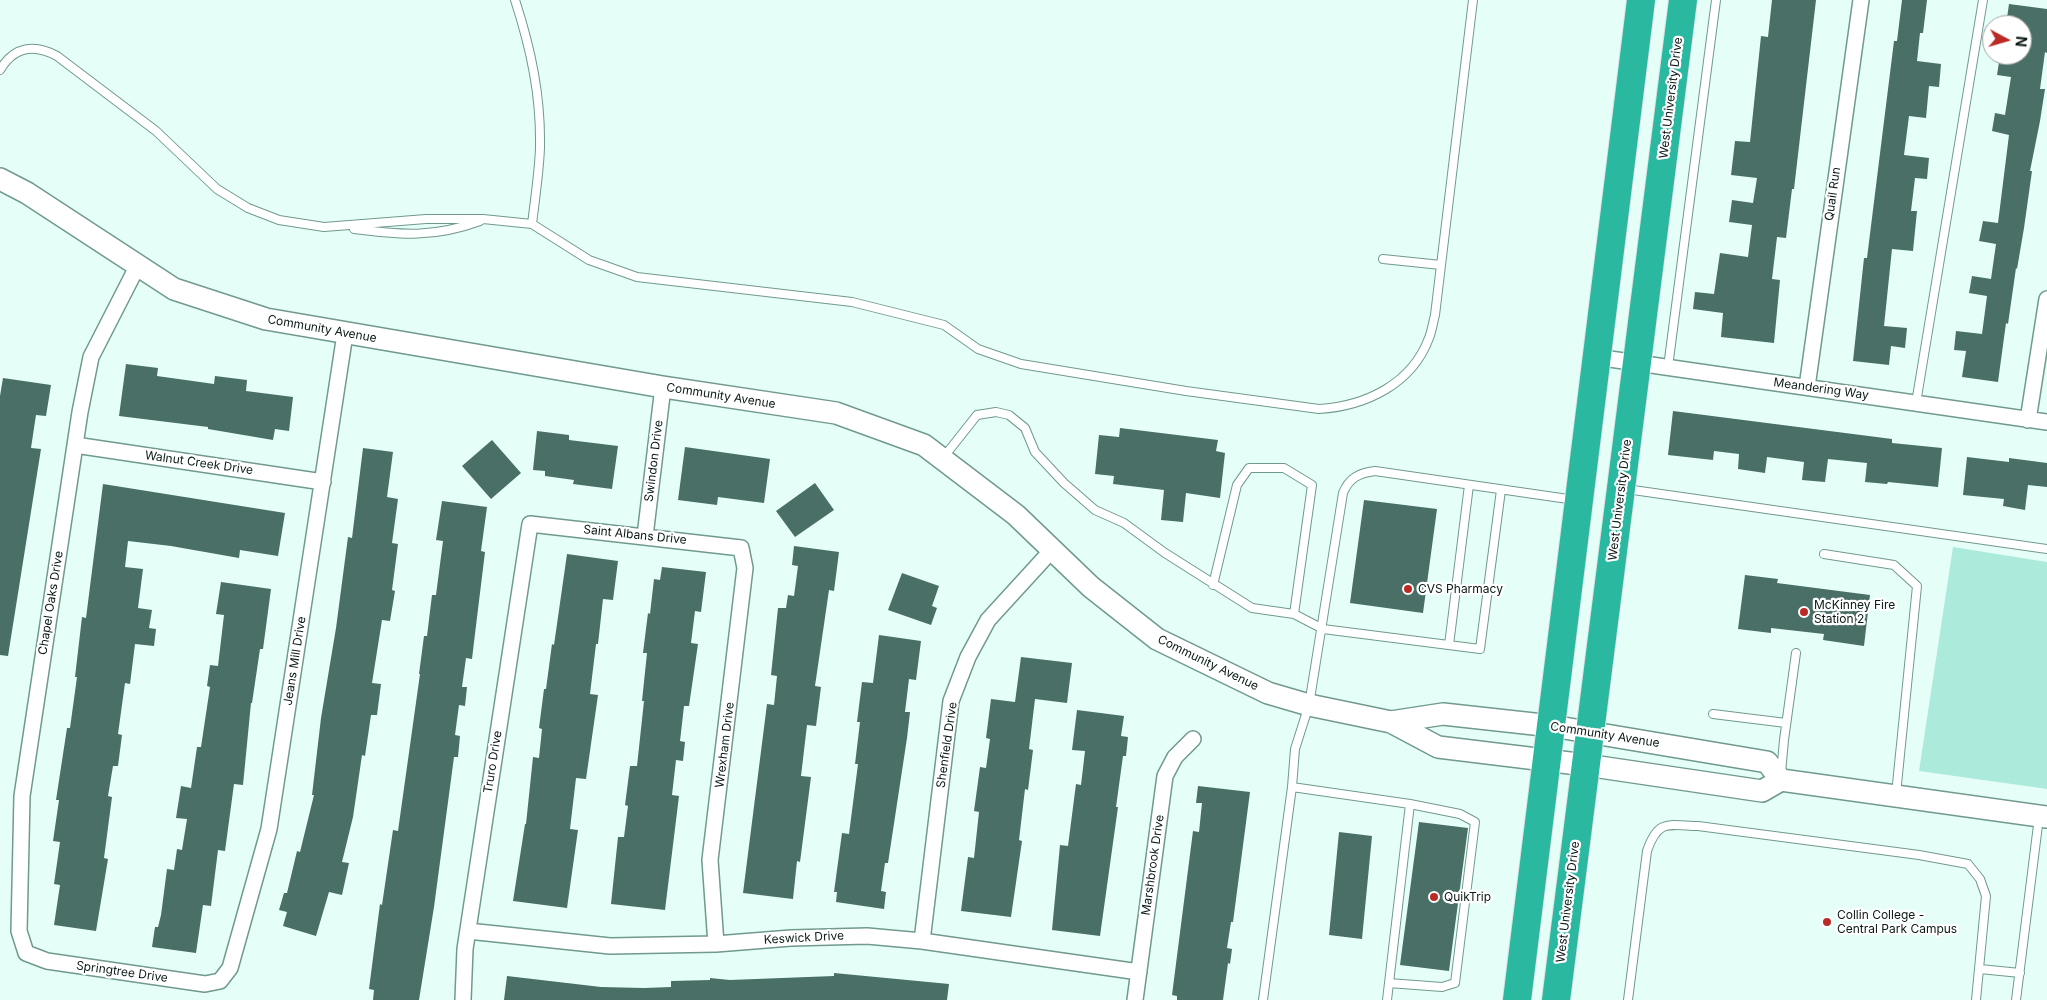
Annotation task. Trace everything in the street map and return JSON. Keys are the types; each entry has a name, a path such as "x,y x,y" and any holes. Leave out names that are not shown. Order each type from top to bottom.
{"highway":[{"path":"1517,1000 1548,760 1577,500 1641,0"},
{"name":"West University Drive","path":"1556,1000 1683,0"}],"street":[{"name":"Quail Run","path":"1807,387 1861,0"},
{"name":"Community Avenue","path":"0,179 27,193 174,289 266,319 663,387 836,413 924,445 1016,515 1091,587 1157,639 1268,693 1309,705 1391,722 1438,747 1586,764 1762,791 1781,780 1767,762 1552,726 1443,714 1391,722"},
{"name":"Chapel Oaks Drive","path":"26,953 19,931 22,796 75,445 91,357 138,265"},
{"path":"2028,420 2047,299"},
{"name":"Jeans Mill Drive","path":"220,981 230,968 269,829 346,334"},
{"name":"Meandering Way","path":"1596,357 2047,422"},
{"name":"Swindon Drive","path":"645,536 663,387"},
{"name":"Walnut Creek Drive","path":"75,445 323,482"},
{"name":"Saint Albans Drive","path":"530,524 741,548"},
{"name":"Truro Drive","path":"464,1000 465,949 530,524"},
{"name":"Wrexham Drive","path":"716,944 710,860 745,568 741,548"},
{"name":"Shenfield Drive","path":"922,941 951,701 968,657 988,620 1052,550"},
{"name":"Marshbrook Drive","path":"1135,1000 1166,776 1176,757 1193,739"},
{"path":"1781,780 2043,816"},
{"name":"Keswick Drive","path":"468,931 610,946 716,944 792,938 867,936 922,941 1139,972"},
{"name":"Springtree Drive","path":"26,953 47,960 205,984 220,981"}],"lane":[{"path":"515,0 534,69 538,102 539,164 532,224"},
{"path":"339,227 400,220 483,220 532,224 589,260 614,270 637,276 852,302 944,325 978,349 1021,364 1186,391 1319,410 1338,408 1375,396 1394,384 1408,371 1420,355 1429,337 1435,315 1473,0"},
{"path":"1668,367 1716,0"},
{"path":"1916,403 1983,0"},
{"path":"0,70 11,57 19,52 33,48 48,51 93,82 156,131 216,189 263,214 287,222 386,233 435,234 483,220"},
{"path":"1383,259 1441,264"},
{"path":"942,459 977,415 996,412 1009,415 1025,428 1035,452 1064,483 1095,510 1124,523 1213,585 1252,608 1294,614 1323,629 1480,649 1501,490"},
{"path":"1213,585 1237,485 1249,468 1284,468 1312,485 1294,614"},
{"path":"1263,1000 1292,787 1295,749 1309,705 1323,629 1343,493 1347,484 1359,474 1375,471 1577,500"},
{"path":"1449,645 1469,485"},
{"path":"1621,488 2047,548"},
{"path":"1824,554 1894,565 1917,586 1895,796"},
{"path":"1781,780 1786,723 1796,653"},
{"path":"1713,714 1786,723"},
{"path":"1292,787 1410,804 1460,814 1475,822 1455,983 1442,987 1389,983"},
{"path":"1387,1000 1410,804"},
{"path":"2016,1000 2043,816"},
{"path":"1628,1000 1647,850 1652,835 1661,828 1671,824 1919,855 1968,864 1980,879 1986,896 1976,1000"},
{"path":"1980,969 2020,973"}],"green space":[{"path":"1953,547 2047,562 2047,789 1919,771"}],"building":[{"path":"1772,0 1816,0 1794,189 1792,189 1786,238 1777,237 1772,279 1780,280 1774,343 1721,337 1723,313 1693,309 1695,292 1714,294 1720,253 1748,257 1752,225 1729,222 1732,200 1753,203 1757,178 1731,175 1735,141 1750,142 1761,36 1768,37"},
{"path":"1902,0 1927,0 1923,33 1920,33 1917,61 1941,64 1939,87 1929,86 1926,118 1909,116 1904,155 1929,158 1927,179 1915,178 1911,211 1917,211 1913,251 1892,249 1884,326 1907,328 1905,348 1891,346 1889,365 1853,361 1864,258 1867,258 1894,41 1897,41"},
{"path":"2009,4 2047,9 2047,53 2045,52 2040,89 2045,89 2030,171 2032,171 2024,228 2008,324 2006,323 1998,382 1962,377 1966,351 1954,350 1956,331 1982,334 1987,296 1969,293 1972,276 1991,279 1996,244 1979,241 1983,221 1998,223 2009,135 1992,131 1995,113 2005,115 2011,77 1997,75 1999,65 2032,65 2032,15 2007,15"},
{"path":"126,364 158,368 157,376 214,384 215,376 247,380 246,391 293,397 289,431 275,429 273,440 208,429 208,427 119,416"},
{"path":"3,378 51,385 46,416 36,415 31,448 41,449 8,656 0,655 0,396"},
{"path":"1673,411 1892,439 1892,443 1942,448 1938,487 1888,482 1887,484 1865,482 1867,463 1828,459 1825,482 1802,480 1804,462 1767,457 1765,473 1738,469 1739,454 1714,451 1713,460 1668,455"},
{"path":"1120,428 1218,440 1216,451 1225,453 1220,498 1186,493 1183,522 1161,520 1164,490 1113,484 1114,476 1095,474 1099,435 1119,437"},
{"path":"537,431 569,435 569,440 618,446 612,489 573,484 574,480 545,476 545,471 533,470"},
{"path":"492,440 521,473 491,499 462,466"},
{"path":"685,447 770,459 764,503 718,497 717,505 678,500"},
{"path":"363,448 393,452 387,497 398,499 392,543 398,544 392,590 395,591 390,621 382,620 372,683 381,684 377,715 371,715 365,756 362,755 353,817 342,862 349,863 342,895 329,892 316,936 283,926 287,912 279,910 284,893 287,893 297,851 300,852 314,795 312,795 321,718 336,628 348,537 352,538"},
{"path":"1967,457 2009,462 2009,458 2047,463 2047,487 2028,485 2025,510 2003,506 2004,499 1963,495"},
{"path":"815,483 834,510 795,537 776,511"},
{"path":"103,484 285,513 278,556 240,550 239,558 171,546 128,541 125,567 143,569 138,608 152,610 149,628 156,629 154,646 135,644 130,684 125,683 118,734 122,735 118,766 113,766 108,796 112,797 104,858 108,859 96,931 54,925 60,885 54,884 60,842 53,841 59,800 56,800 67,728 70,728 82,617 86,618"},
{"name":"CVS Pharmacy","path":"1364,500 1437,509 1423,613 1350,603"},
{"path":"442,501 487,507 481,551 485,552 472,659 466,658 462,687 467,687 465,706 459,705 455,735 460,736 458,757 454,757 434,907 419,1000 373,1000 374,990 369,989 380,904 382,905 393,830 398,831 424,636 427,636 432,595 436,595 443,541 436,540"},
{"path":"794,546 839,552 834,591 829,590 815,686 821,687 816,726 807,725 801,776 811,777 800,862 797,861 793,899 743,893 767,704 774,705 777,676 771,675 778,608 786,608 788,595 794,596 798,566 792,565"},
{"path":"567,554 618,561 613,600 603,599 598,644 596,644 590,694 598,695 586,779 576,778 570,829 578,830 567,908 513,901 526,824 533,757 539,758 542,729 539,728 544,689 546,689 552,644 554,645"},
{"path":"662,567 706,572 701,612 695,611 691,643 698,644 689,706 684,706 680,741 685,742 683,761 676,760 672,795 679,796 665,910 611,904 618,837 624,837 628,806 625,805 630,766 637,766 644,701 642,701 647,653 643,653 648,613 650,614 654,579 660,580"},
{"path":"902,573 939,586 932,606 937,608 931,625 888,610"},
{"name":"McKinney Fire Station 2","path":"1745,575 1778,579 1777,583 1870,595 1864,646 1823,640 1824,634 1771,628 1771,633 1738,629"},
{"path":"221,582 271,589 263,649 260,649 251,703 243,785 234,784 225,851 218,850 211,906 203,905 196,953 152,947 155,927 158,927 161,915 167,869 174,870 177,849 182,850 187,819 176,818 181,786 191,788 197,747 201,747 210,687 207,686 210,665 218,666 224,615 216,614"},
{"path":"879,635 921,641 916,680 909,679 905,712 910,712 907,738 888,863 885,863 881,891 886,892 884,909 836,902 837,892 834,892 842,833 849,834 858,764 855,764 860,722 857,722 862,682 873,683"},
{"path":"1021,657 1072,663 1067,703 1035,699 1029,749 1033,750 1028,790 1025,789 1019,840 1022,841 1011,917 961,911 968,857 974,858 979,812 974,811 980,767 986,768 990,739 986,738 991,699 1015,702"},
{"path":"1077,710 1124,716 1121,736 1128,737 1126,756 1123,756 1116,807 1118,807 1100,936 1052,930 1060,845 1068,846 1076,784 1081,785 1085,751 1072,750"},
{"path":"1198,786 1250,792 1233,922 1231,922 1227,948 1232,949 1230,964 1228,963 1223,1000 1177,1000 1177,996 1172,995 1193,831 1199,832 1202,803 1196,803"},
{"name":"QuikTrip","path":"1419,822 1468,828 1449,971 1400,965"},
{"path":"1339,832 1372,836 1362,939 1329,935"},
{"path":"834,973 949,984 947,1000 504,1000 507,976 601,987 644,988 671,987 671,981 710,980 710,978 730,980 834,976"}],"place":[{"name":"CVS Pharmacy","path":"1408,589"},
{"name":"McKinney Fire Station 2","path":"1804,612"},
{"name":"QuikTrip","path":"1434,897"},
{"name":"Collin College - Central Park Campus","path":"1827,922"}]}
